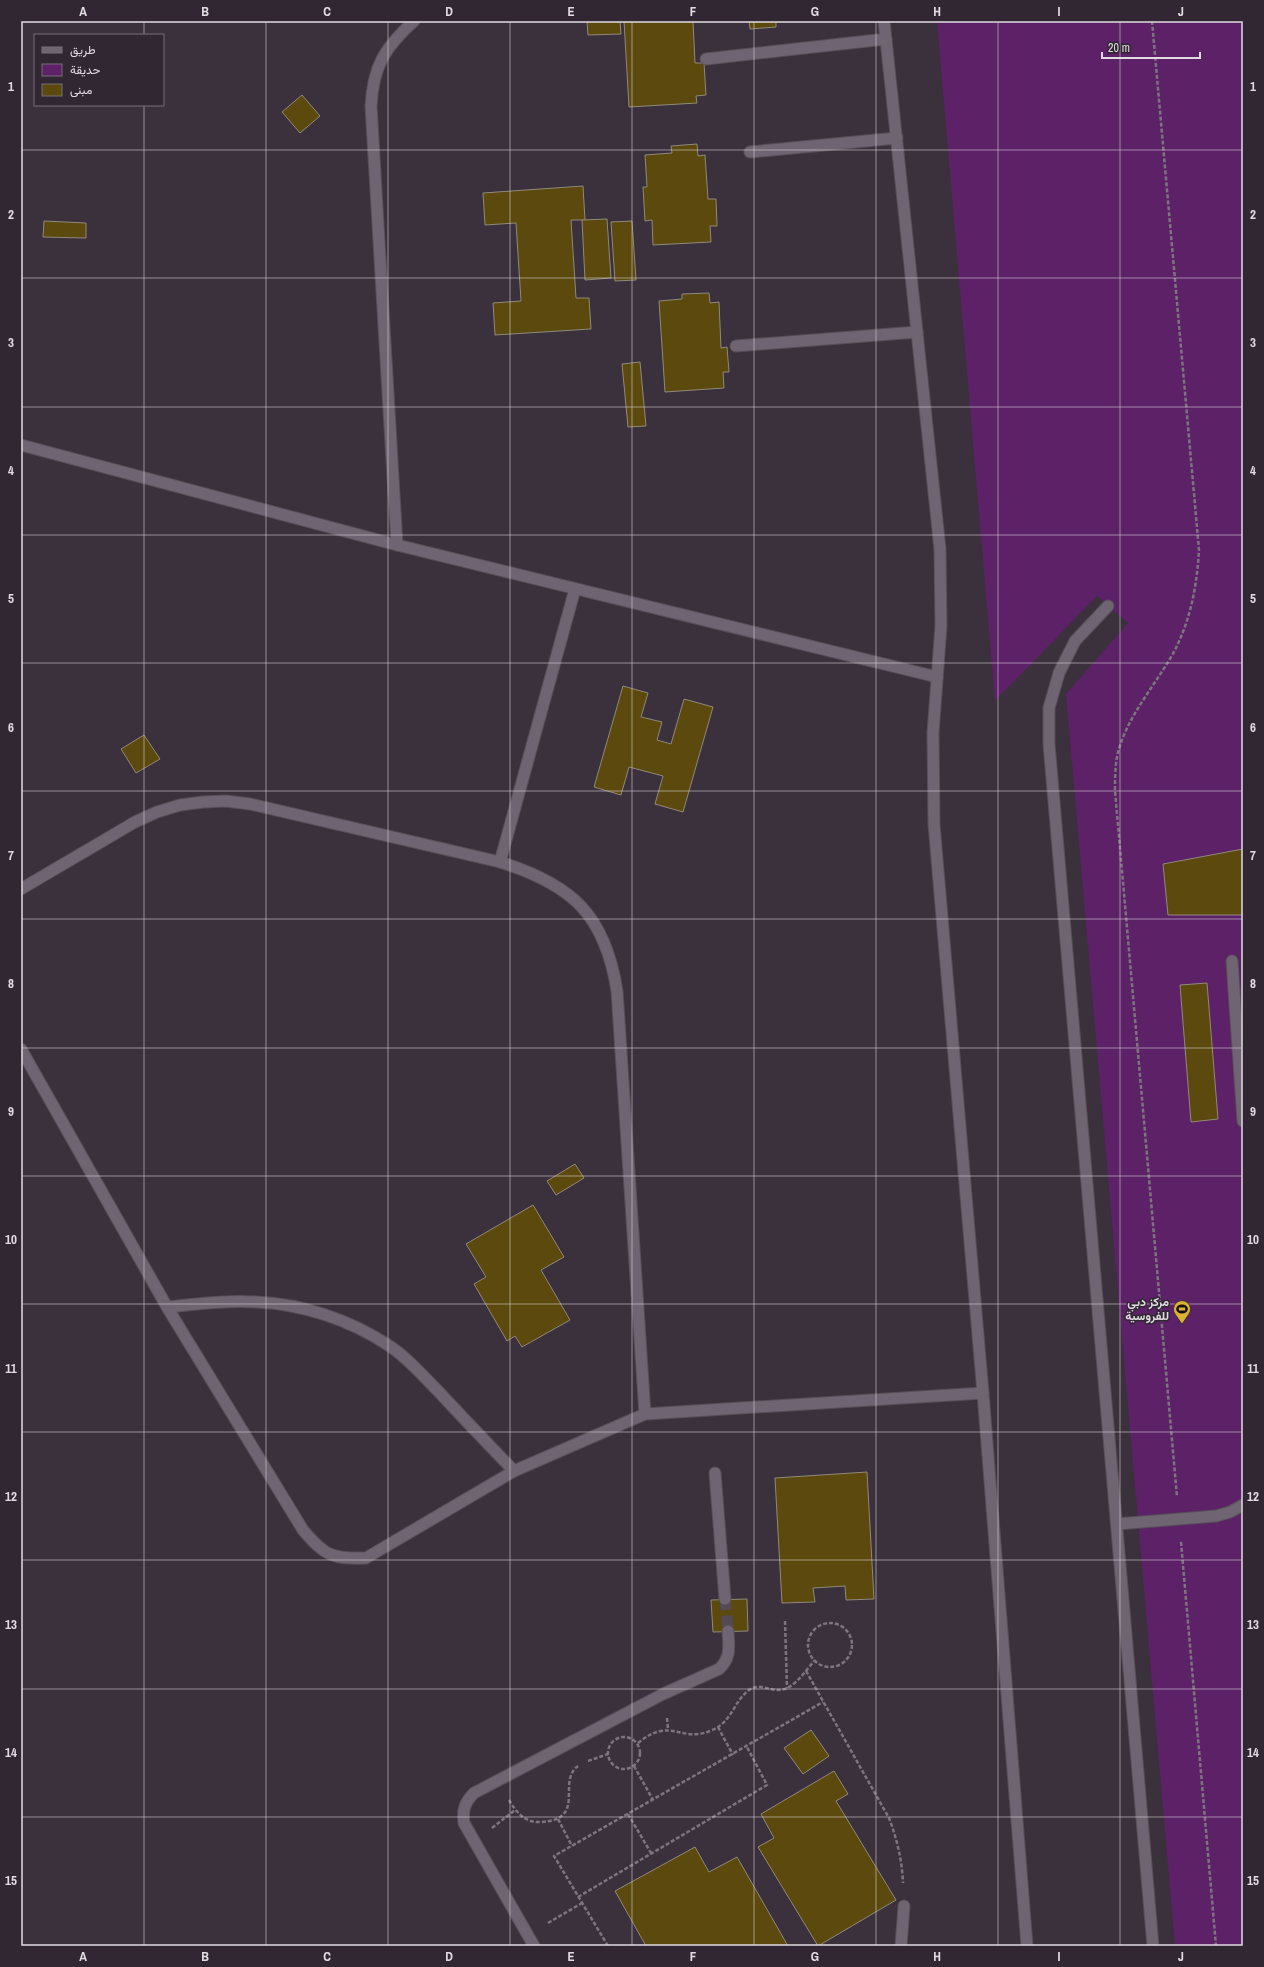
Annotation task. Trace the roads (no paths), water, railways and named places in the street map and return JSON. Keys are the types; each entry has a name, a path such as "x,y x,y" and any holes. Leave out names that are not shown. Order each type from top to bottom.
{"street":[{"path":"397,545 371,106 372,87 376,69 385,52 396,38 414,21"},
{"path":"884,21 940,556 941,626 933,733 934,824 983,1393 1027,1946"},
{"path":"706,59 886,39"},
{"path":"750,152 897,138"},
{"path":"736,346 917,332"},
{"path":"21,445 397,545 937,677"},
{"path":"500,862 575,589"},
{"path":"1108,606 1075,641 1059,673 1049,708 1049,744 1153,1946"},
{"path":"21,888 135,822 180,805 226,801 250,804 500,862 529,871 547,880 574,898 591,918 605,940 613,965 617,991 645,1414"},
{"path":"1232,961 1243,1122"},
{"path":"21,1049 167,1307 303,1530 318,1549 341,1558 366,1558 514,1471 645,1414 983,1393"},
{"path":"167,1307 223,1302 258,1302 293,1306 327,1315 359,1328 389,1345 417,1370 514,1471"},
{"path":"715,1473 725,1599"},
{"path":"1117,1524 1216,1516 1230,1512 1243,1505 1243,1510"},
{"path":"534,1946 464,1823 463,1815 468,1800 474,1793 663,1694 719,1669 724,1664 729,1652 728,1631"},
{"path":"901,1946 904,1906"}],"tunnel":[{"path":"725,1599 728,1631"}],"place":[{"name":"مركز دبي للفروسية","path":"1182,1324"}]}
